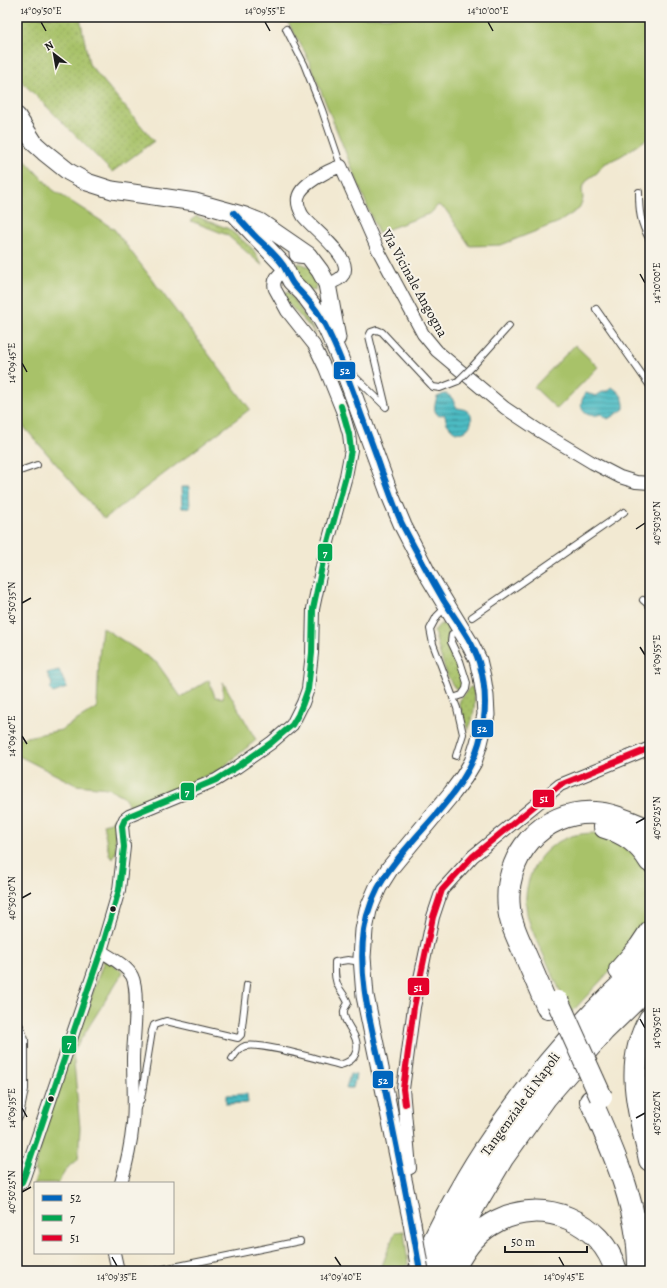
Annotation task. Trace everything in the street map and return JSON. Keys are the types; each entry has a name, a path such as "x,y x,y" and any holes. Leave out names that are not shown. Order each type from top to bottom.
{"highway":[{"path":"650,830 618,818 595,813 574,814 554,821 534,834 522,850 512,867 509,888 509,909 512,924 517,936 553,1005 596,1099 633,1169 646,1218 650,1252"},
{"path":"553,1005 523,921 520,892 522,876 528,862 538,849 552,837 570,829 586,826 599,826 624,834 635,842 650,861"},
{"path":"535,1080 572,1021 626,963 640,947 650,932"},
{"name":"Tangenziale di Napoli","path":"420,1271 457,1197 480,1158 535,1080 562,1046 588,1018 618,987 650,959"},
{"name":"Tangenziale di Napoli","path":"439,1271 471,1211 495,1171 545,1098 603,1031 650,985"},
{"path":"650,1019 637,1053 635,1087 650,1160"},
{"path":"596,1099 627,1187 635,1225 640,1258 640,1271"},
{"path":"453,1271 466,1246 482,1232 497,1221 526,1212 540,1212 567,1217 578,1222 597,1237 614,1263 616,1271"}],"street":[{"path":"17,116 36,144 44,152 69,172 87,182 112,190 210,205 260,222 308,255 325,283 341,360"},
{"path":"325,283 334,282 342,278 346,270 345,264 336,249 302,214 298,198 300,192 307,186 330,170 341,166"},
{"name":"Via Vicinale Angogna","path":"341,166 377,248 423,334 437,351 505,408 538,430 593,463 620,477 636,482 650,483"},
{"path":"234,213 287,272 318,313 341,360 390,495 427,572 472,646 478,660 482,677 486,715 473,762 464,777 438,811 394,863 378,887 368,910 364,930 362,962 364,996 412,1223 420,1271"},
{"path":"17,1185 22,1182 24,1177 101,951 119,890 124,847 122,826 124,819 216,780 271,743 292,725 308,689 312,653 313,609 324,558 346,476 350,450 349,434 343,413 323,362 314,345 287,312 273,286 275,278 287,272 291,257 296,254 308,255"},
{"path":"303,293 318,295 323,292 325,283"},
{"path":"401,1171 410,1168 403,1090 414,1007 433,917 442,890 473,856 560,785 650,748"},
{"path":"101,951 128,971 133,977 135,985 136,1014 133,1056 133,1114 128,1158 121,1182"},
{"path":"17,1027 22,1040 22,1088 17,1115"},
{"path":"114,1254 118,1271"}],"lane":[{"path":"286,28 304,64 322,110 341,166"},
{"path":"639,192 639,207 643,228 650,240"},
{"path":"596,309 650,386"},
{"path":"341,360 386,407 369,336 371,332 377,330 382,332 433,386 440,388 458,381 509,326"},
{"path":"17,472 37,465"},
{"path":"472,617 624,512"},
{"path":"643,600 650,606"},
{"path":"447,606 436,616 430,629 433,644 457,708 463,734 456,756"},
{"path":"452,634 451,642 460,661 467,683 466,689 462,695 453,698"},
{"path":"232,1059 237,1051 245,1046 259,1046 340,1065 349,1061 356,1054 356,1038 345,1018 344,1011 348,1003 346,997 339,988 335,977 335,962 348,960 362,962"},
{"path":"133,1114 141,1099 154,1025 166,1021 238,1038 241,1035 247,985"},
{"path":"154,1271 300,1241"}],"green space":[{"path":"17,17 80,17 89,64 154,141 112,172 21,81 17,51"},
{"path":"285,17 650,17 650,137 621,156 604,164 597,173 588,179 582,188 583,199 579,209 559,222 501,245 470,246 446,210 438,205 431,213 378,233 306,54"},
{"path":"17,152 53,190 114,229 250,409 104,519 17,419"},
{"path":"196,216 229,229 253,249 263,266 227,235 191,221"},
{"path":"300,263 310,267 316,281 315,291 310,290 296,278 294,269 297,264"},
{"path":"286,292 290,293 316,334 287,302 284,297"},
{"path":"575,345 598,367 557,409 534,387"},
{"path":"440,624 448,626 447,639 456,656 464,682 461,688 456,689 452,684 442,662 434,631"},
{"path":"102,627 157,663 181,697 209,680 215,697 223,698 223,682 256,740 221,769 131,808 122,795 108,788 76,785 17,755 17,739 61,730 97,708"},
{"path":"470,687 472,687 474,692 475,703 468,730 459,704 460,700"},
{"path":"114,818 116,851 113,859 109,854 103,824 111,822"},
{"path":"603,833 645,862 650,875 650,920 644,934 571,1013 528,918 526,895 528,883 537,862 554,845 564,839 578,834"},
{"path":"105,958 123,972 73,1052 80,1128 78,1160 69,1167 59,1182 34,1182 38,1173 34,1171 50,1112"},
{"path":"34,1183 34,1191 31,1190"},
{"path":"404,1231 408,1264 404,1271 380,1271 395,1232"}],"water":[{"path":"611,387 621,396 624,402 624,409 608,419 601,414 590,415 583,411 581,403 586,393 596,396 604,391 608,391"},
{"path":"447,394 452,398 457,408 466,410 471,415 472,420 470,426 466,430 461,432 455,431 448,425 444,414 439,416 435,412 437,397"},
{"path":"181,487 189,487 190,508 182,508"},
{"path":"59,670 67,688 53,693 50,690 52,684 47,673"},
{"path":"350,1074 356,1075 353,1088 346,1088"},
{"path":"247,1094 248,1103 226,1104 226,1095"}],"transit line":[{"name":"52","path":"234,213 280,261 292,283 320,316 343,366 402,524 444,601 472,646 479,662 484,682 484,723 479,743 469,769 437,814 400,856 384,878 371,903 364,930 362,949 364,985 420,1271"},
{"name":"7","path":"17,1185 22,1182 24,1177 101,951 119,890 124,847 122,826 125,819 216,780 237,767 271,743 292,725 303,703 308,689 312,653 313,609 324,557 346,476 351,450 349,434 341,406"},
{"name":"51","path":"405,1104 403,1089 414,1007 433,917 442,890 473,856 560,785 650,748"}]}
